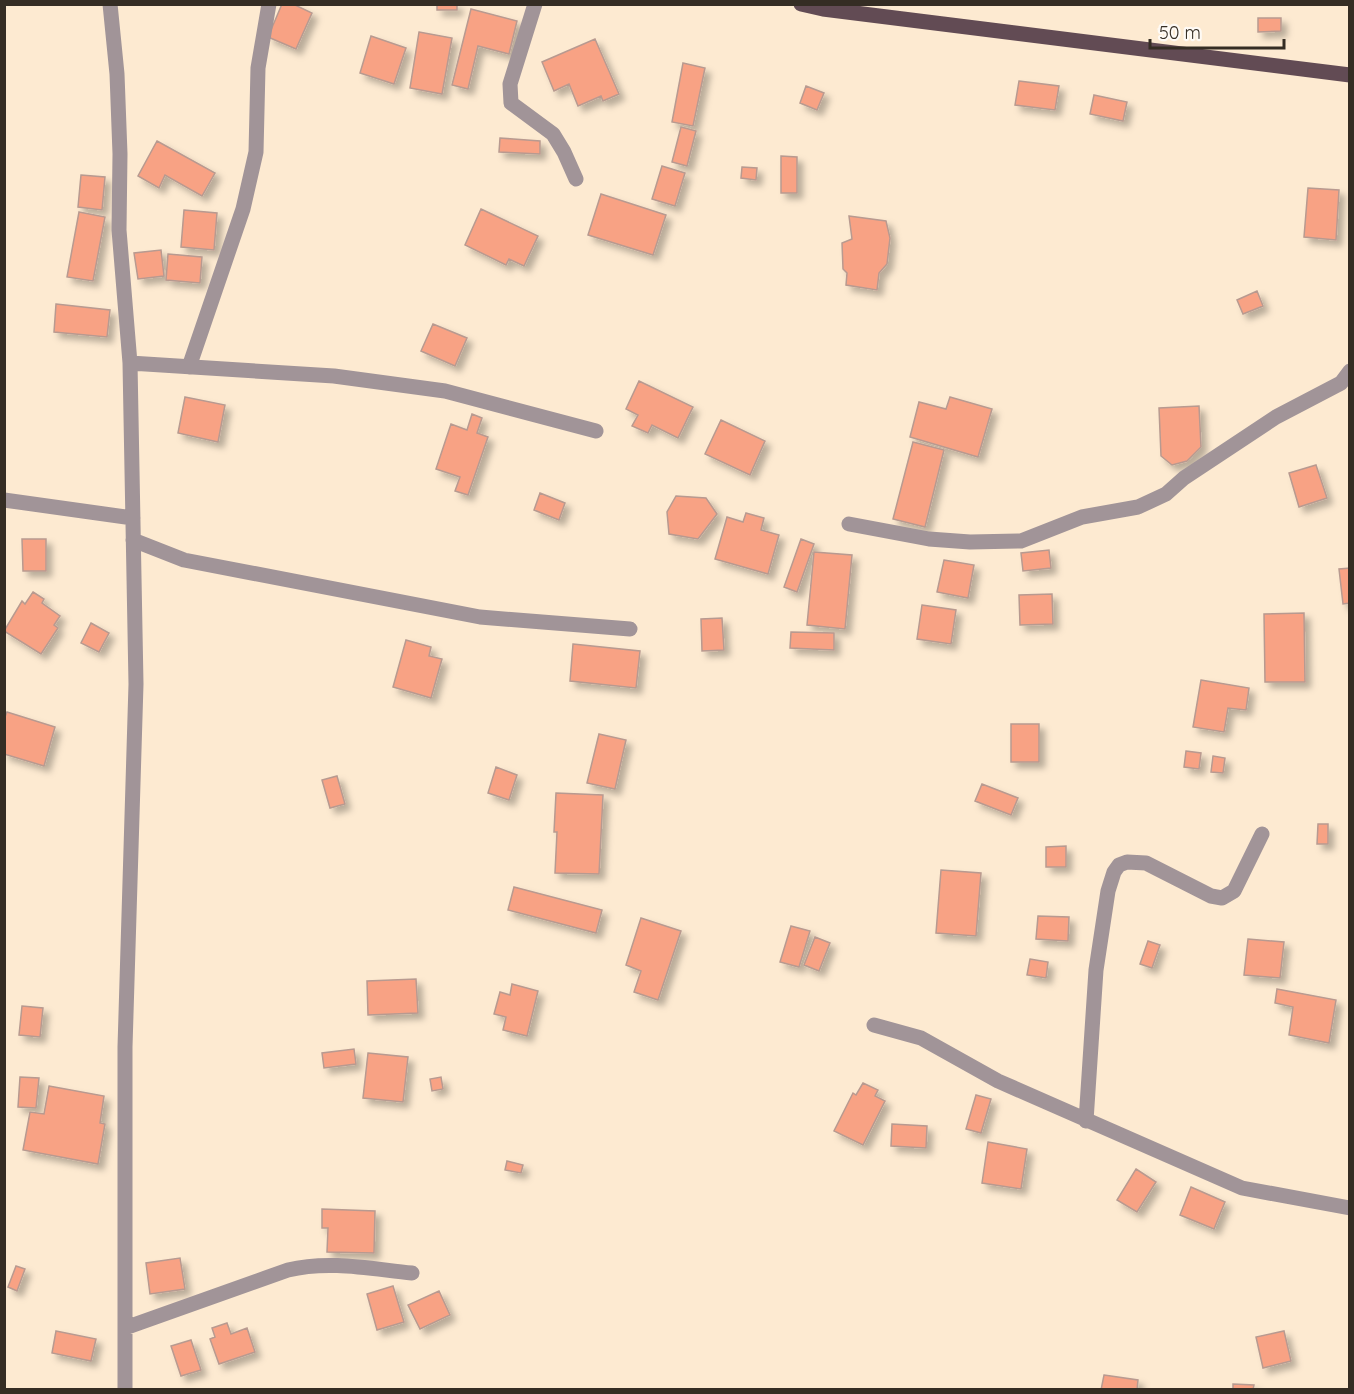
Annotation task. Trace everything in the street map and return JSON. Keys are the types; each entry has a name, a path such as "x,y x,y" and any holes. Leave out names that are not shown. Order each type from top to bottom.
{"main road":[{"path":"801,4 1350,75"}],"street":[{"path":"110,4 117,74 120,154 119,230 130,363 136,684 125,1047 124,1389"},
{"path":"189,367 243,209 256,152 258,68 269,4"},
{"path":"536,4 510,84 509,95 511,103 553,134 576,179"},
{"path":"130,363 334,376 445,391 596,431"},
{"path":"849,524 929,539 970,542 1022,541 1082,517 1138,507 1166,494 1184,478 1276,417 1341,382 1350,371"},
{"path":"4,500 133,518"},
{"path":"134,540 184,560 480,617 630,629"},
{"path":"1086,1121 1096,970 1108,891 1114,872 1119,865 1127,862 1146,863 1211,896 1222,898 1234,891 1262,834"},
{"path":"874,1025 921,1038 998,1081 1242,1188 1350,1208"},
{"path":"125,1328 310,1264 412,1273"}],"building":[{"path":"282,4 293,4 312,13 296,49 268,37"},
{"path":"437,4 457,4 457,10 437,10"},
{"path":"471,9 517,21 509,54 478,46 468,89 452,85"},
{"path":"1258,18 1281,18 1281,31 1258,32"},
{"path":"419,32 452,38 442,94 410,88"},
{"path":"371,36 406,48 394,84 360,73"},
{"path":"595,39 619,94 603,101 601,96 578,106 569,84 554,91 542,62"},
{"path":"683,63 705,68 693,126 672,122"},
{"path":"1019,81 1059,86 1055,110 1015,105"},
{"path":"806,86 824,93 817,110 800,103"},
{"path":"1094,95 1127,102 1123,121 1090,114"},
{"path":"681,127 696,131 687,166 672,162"},
{"path":"500,138 540,141 540,154 499,152"},
{"path":"157,141 215,173 202,196 165,175 159,188 138,176"},
{"path":"781,156 797,157 797,193 781,193"},
{"path":"662,166 685,173 675,206 652,199"},
{"path":"742,167 757,168 756,180 741,178"},
{"path":"81,175 105,177 102,210 78,207"},
{"path":"1308,188 1339,190 1336,240 1304,237"},
{"path":"601,194 666,215 653,255 588,235"},
{"path":"481,209 538,236 524,266 509,259 506,265 465,245"},
{"path":"184,210 217,213 214,250 181,247"},
{"path":"79,212 105,217 93,281 67,277"},
{"path":"849,216 886,221 890,238 887,264 879,273 877,290 846,285 847,273 843,269 842,243 852,239"},
{"path":"161,250 164,276 138,279 134,253"},
{"path":"168,254 202,257 200,283 166,280"},
{"path":"1257,291 1263,306 1243,314 1237,300"},
{"path":"56,304 110,310 107,337 54,332"},
{"path":"433,324 467,338 455,366 421,351"},
{"path":"639,381 693,407 678,438 652,425 648,433 632,426 638,415 626,409"},
{"path":"185,397 225,405 218,442 178,433"},
{"path":"950,397 992,409 978,457 910,437 919,402 946,409"},
{"path":"1199,406 1201,447 1187,461 1172,465 1161,456 1159,408"},
{"path":"472,414 482,418 477,433 488,437 468,495 455,491 460,477 436,469 451,424 467,430"},
{"path":"721,420 765,441 750,475 705,454"},
{"path":"913,442 944,450 925,527 893,519"},
{"path":"1316,465 1327,498 1299,507 1289,473"},
{"path":"540,493 565,503 559,520 534,510"},
{"path":"676,496 706,498 717,514 698,539 669,534 667,512"},
{"path":"746,513 764,518 761,530 779,535 768,574 715,559 727,517 743,522"},
{"path":"22,539 46,539 46,571 23,571"},
{"path":"801,539 814,544 797,592 784,587"},
{"path":"1049,550 1051,568 1023,571 1021,553"},
{"path":"814,552 852,555 845,629 807,625"},
{"path":"944,560 974,565 968,598 937,592"},
{"path":"1350,568 1350,603 1343,604 1339,569"},
{"path":"33,592 44,599 42,603 60,616 54,625 58,628 41,654 4,631 22,601 25,604"},
{"path":"1052,594 1053,624 1020,625 1019,595"},
{"path":"922,605 956,610 951,644 917,639"},
{"path":"1304,613 1305,682 1265,682 1264,614"},
{"path":"722,618 724,650 702,651 701,619"},
{"path":"91,623 109,633 99,652 81,643"},
{"path":"791,632 834,633 834,650 790,648"},
{"path":"406,640 431,647 429,656 442,659 431,698 393,687"},
{"path":"573,644 640,651 636,688 570,681"},
{"path":"1201,680 1249,688 1246,710 1228,708 1224,732 1193,727"},
{"path":"7,712 55,727 44,766 4,754 4,719"},
{"path":"1011,724 1039,724 1039,762 1011,762"},
{"path":"599,734 626,740 615,789 587,783"},
{"path":"1186,751 1201,753 1199,769 1184,767"},
{"path":"1213,756 1225,758 1223,773 1211,772"},
{"path":"496,767 517,775 509,800 488,793"},
{"path":"337,776 345,804 330,808 322,780"},
{"path":"982,784 1018,798 1011,815 975,801"},
{"path":"556,793 603,795 599,874 555,873"},
{"path":"1318,824 1328,824 1328,844 1317,844"},
{"path":"1066,846 1066,867 1046,867 1046,847"},
{"path":"941,870 981,873 976,936 936,933"},
{"path":"514,887 602,910 596,933 508,910"},
{"path":"1038,916 1069,917 1068,941 1036,939"},
{"path":"641,918 681,931 658,1000 634,992 641,971 626,965"},
{"path":"791,926 810,931 799,967 780,962"},
{"path":"815,937 830,943 819,971 804,965"},
{"path":"1248,939 1284,942 1280,978 1244,975"},
{"path":"1148,941 1160,945 1152,968 1140,964"},
{"path":"1030,959 1048,962 1046,978 1027,975"},
{"path":"416,979 418,1013 368,1015 367,981"},
{"path":"512,984 538,991 527,1036 503,1030 506,1017 494,1014 500,992 510,995"},
{"path":"1277,989 1336,1000 1329,1043 1289,1035 1293,1007 1275,1003"},
{"path":"22,1006 43,1008 40,1037 19,1035"},
{"path":"354,1049 356,1064 324,1068 322,1053"},
{"path":"368,1053 408,1057 403,1102 363,1098"},
{"path":"20,1077 39,1078 36,1108 18,1107"},
{"path":"441,1077 443,1089 432,1091 430,1079"},
{"path":"863,1083 878,1090 875,1096 885,1101 863,1145 834,1131 853,1093 856,1095"},
{"path":"49,1086 104,1096 100,1123 105,1124 98,1164 23,1150 30,1112 44,1114"},
{"path":"976,1095 991,1099 981,1133 966,1129"},
{"path":"892,1124 927,1126 926,1148 891,1146"},
{"path":"988,1142 1027,1149 1021,1189 982,1183"},
{"path":"507,1161 523,1165 521,1173 505,1170"},
{"path":"1136,1169 1156,1182 1137,1212 1117,1200"},
{"path":"1191,1187 1225,1202 1214,1229 1180,1215"},
{"path":"322,1209 375,1211 374,1253 327,1252 328,1228 322,1228"},
{"path":"180,1258 185,1289 150,1294 146,1263"},
{"path":"16,1266 25,1269 17,1291 8,1287"},
{"path":"393,1286 404,1322 377,1330 367,1294"},
{"path":"439,1291 450,1315 420,1329 408,1305"},
{"path":"227,1323 231,1334 247,1328 255,1352 219,1364 210,1339 215,1337 212,1328"},
{"path":"56,1331 96,1339 91,1361 52,1353"},
{"path":"1284,1331 1291,1361 1263,1368 1256,1337"},
{"path":"191,1340 201,1370 181,1376 171,1346"},
{"path":"1104,1375 1138,1380 1137,1390 1101,1390"},
{"path":"1233,1384 1254,1385 1253,1390 1233,1390"}]}
